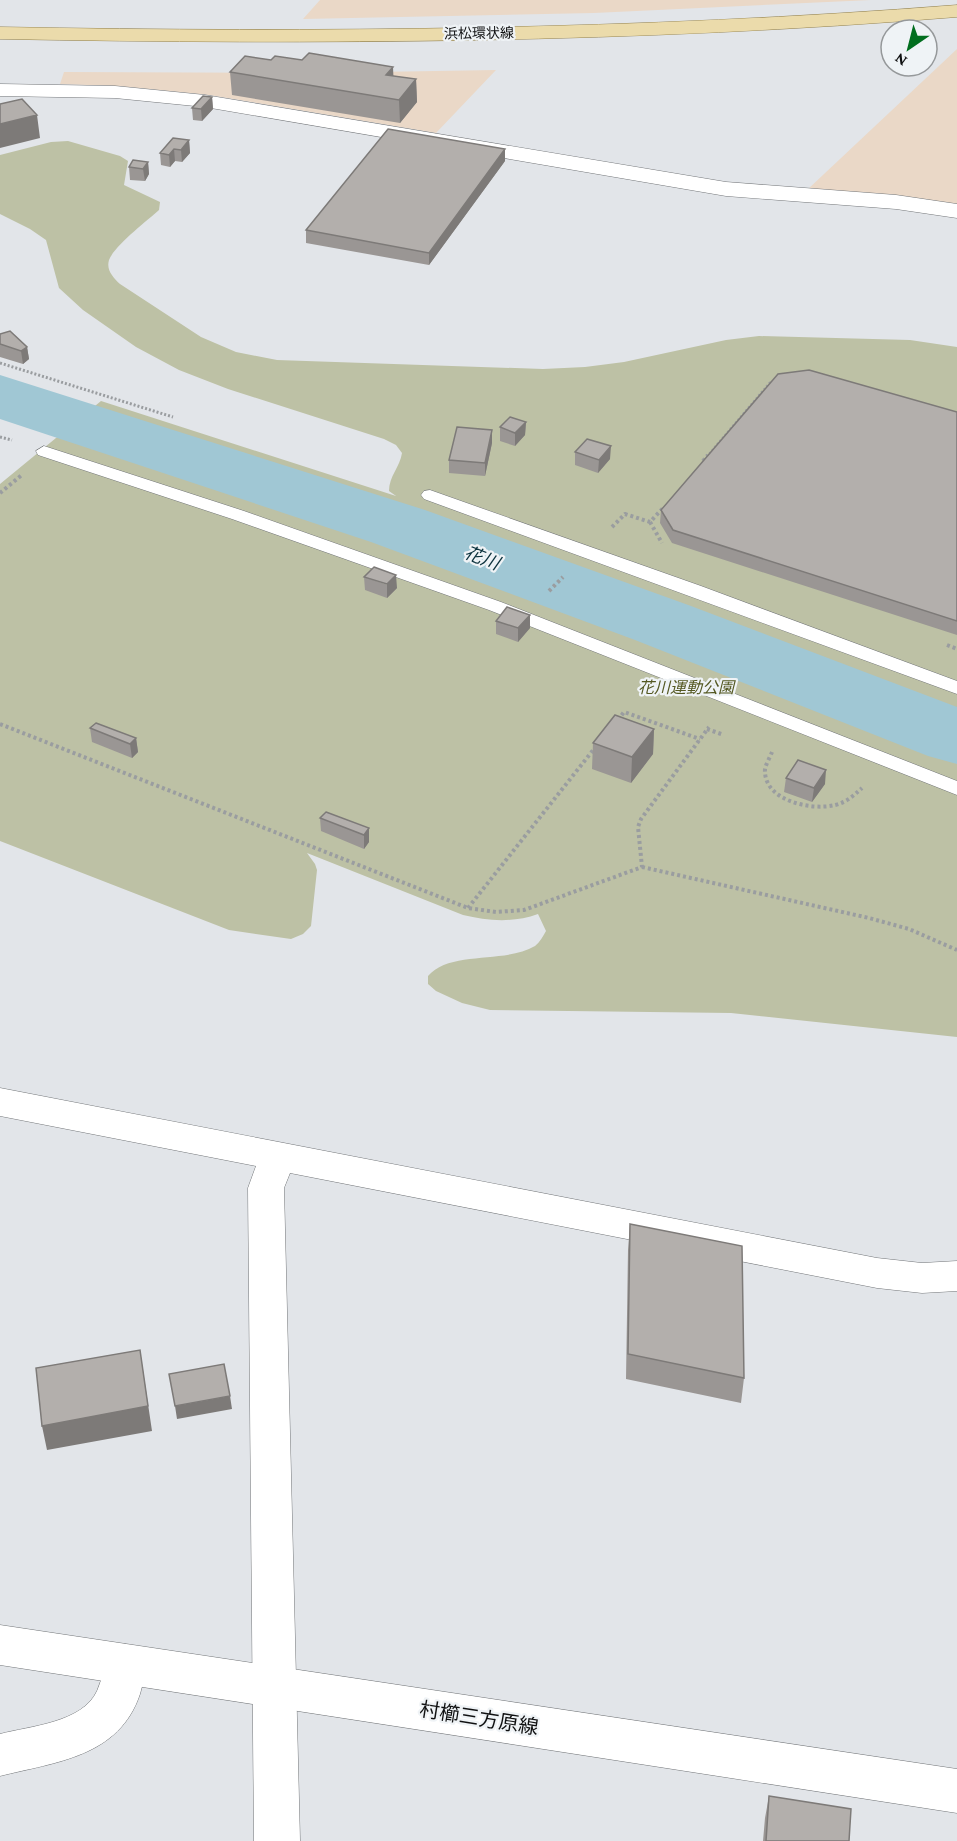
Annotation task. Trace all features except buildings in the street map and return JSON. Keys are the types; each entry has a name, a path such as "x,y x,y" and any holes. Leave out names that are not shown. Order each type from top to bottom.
{"main road":[{"name":"浜松環状線","path":"0,33 316,35 505,32 726,24 957,11"},
{"name":"浜松環状線","path":"212,56 377,55 651,47 879,36"}],"street":[{"path":"0,90 115,92 205,101 726,189 896,202 957,211"},
{"path":"0,1102 877,1273 922,1278 957,1276"},
{"path":"277,1841 266,1188 278,1156"},
{"name":"村櫛三方原線","path":"0,1645 957,1791"},
{"path":"0,1755 81,1734 100,1722 115,1702 125,1665"}],"lane":[{"path":"44,451 386,567 732,698 957,789"},
{"path":"430,495 695,590 957,688"}],"path":[{"path":"0,363 172,417"},
{"path":"703,462 770,383 779,382"},
{"path":"625,514 650,522 665,505"},
{"path":"548,592 565,575"},
{"path":"642,867 638,827 641,819 732,698"},
{"path":"617,721 624,712 700,739"},
{"path":"0,724 468,908 486,913 524,910 642,867 869,918 909,929 957,950"},
{"path":"468,908 596,747"},
{"path":"772,752 765,762 763,774 768,785 779,795 794,803 820,807 845,802 857,795 864,784"}],"shaded area":[{"path":"320,0 871,0 594,13 303,19"},
{"path":"957,49 957,204 897,196 807,190 926,78 939,78 939,66"},
{"path":"496,70 436,133 209,95 118,86 60,84 64,72 314,73"}],"green space":[{"name":"花川運動公園","path":"68,141 120,156 128,161 124,185 160,202 159,210 124,240 112,254 108,264 113,276 120,284 201,337 236,352 277,360 543,369 624,362 726,340 759,336 910,340 957,347 957,1037 731,1013 490,1010 462,1003 436,991 428,984 428,976 438,968 450,963 509,955 535,946 546,931 538,914 519,919 500,920 463,915 307,853 317,870 311,926 303,934 291,939 229,930 0,841 0,484 101,401 396,496 389,491 389,486 402,453 396,445 384,439 228,389 179,370 136,347 83,310 59,288 46,240 0,214 0,155 51,142"}],"water":[{"path":"154,426 213,458 205,467 121,457 123,451 138,434"}],"waterway":[{"name":"花川","path":"0,396 398,526 663,623 957,737"}]}
